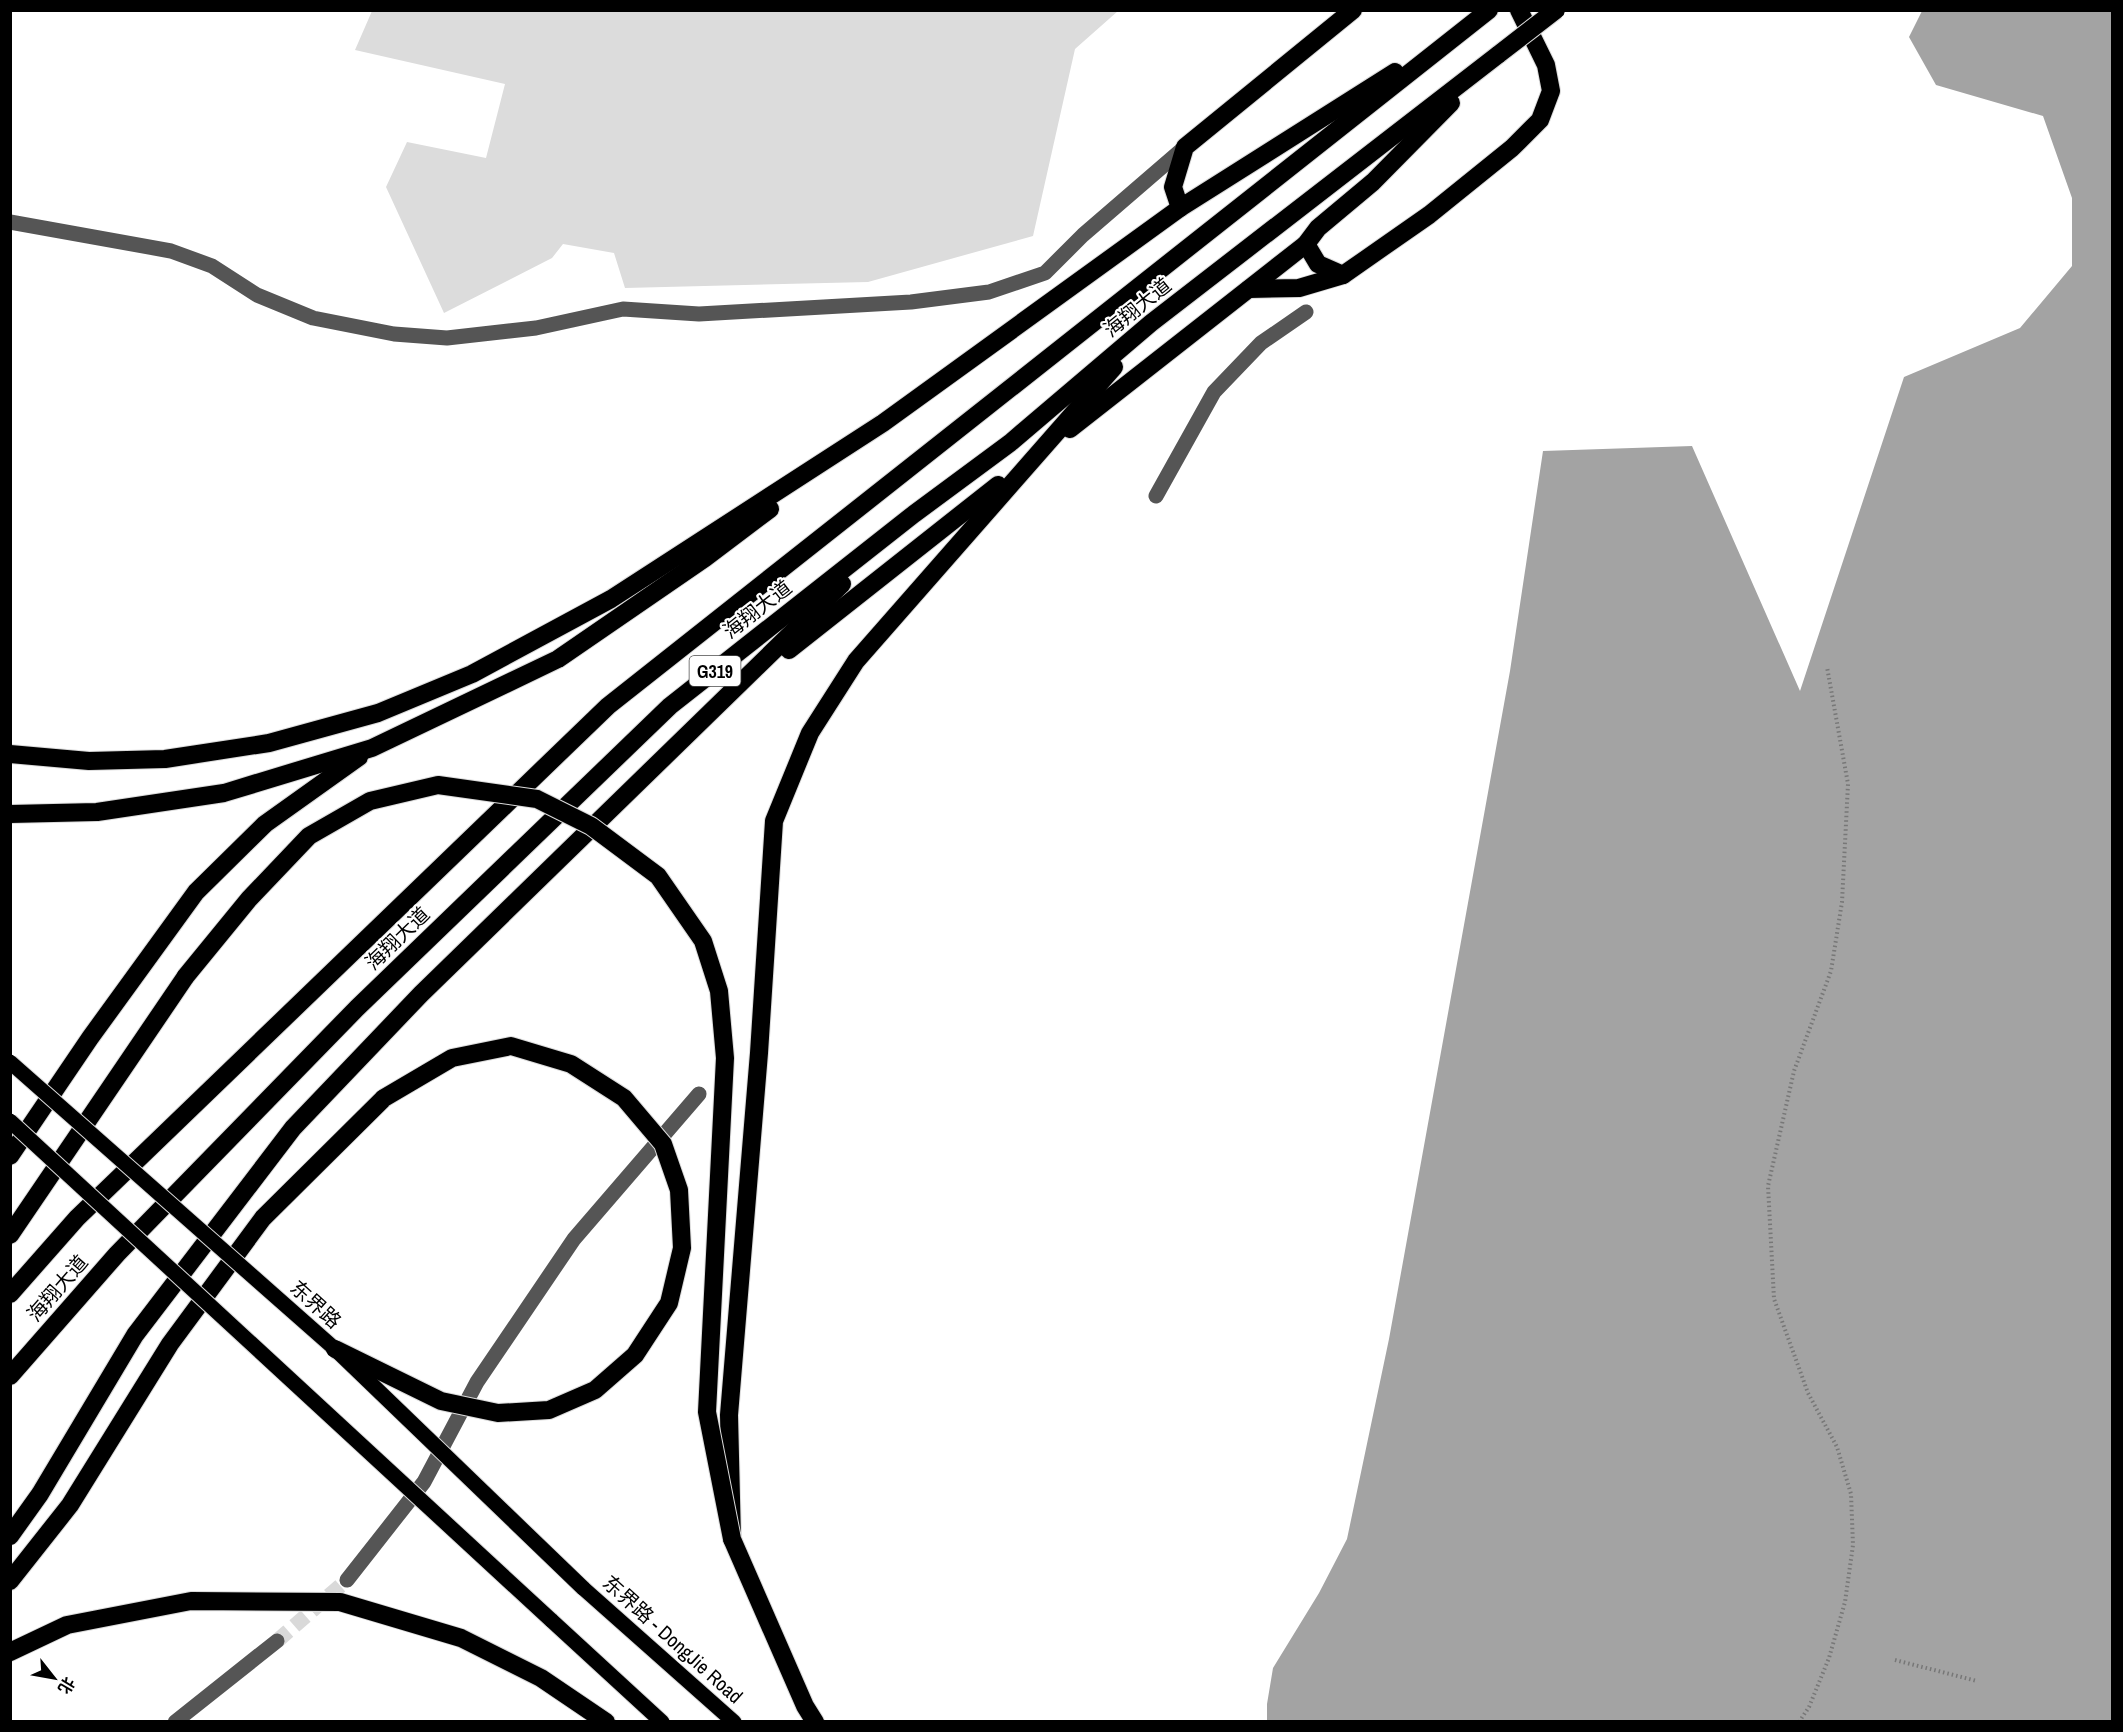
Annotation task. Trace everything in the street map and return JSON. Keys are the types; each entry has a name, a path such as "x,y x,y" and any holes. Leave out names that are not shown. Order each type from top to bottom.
{"highway":[{"path":"1180,208 1173,187 1185,147 1353,10"},
{"path":"1249,289 1299,288 1343,275 1428,215 1512,148 1540,120 1551,91 1546,65 1519,10"},
{"path":"658,762 806,636 1306,244 1318,228 1373,182 1499,54 1556,10"},
{"path":"10,814 97,812 224,793 372,748 558,659 705,558 883,423 1180,208 1482,16"},
{"name":"海翔大道","path":"10,1293 77,1218 608,706 1482,16"},
{"name":"海翔大道","path":"10,1376 117,1254 357,1008 670,706 914,514 1010,443 1151,323 1499,54"},
{"path":"1306,244 1318,264 1343,275"},
{"path":"732,1539 729,1415 759,1053 774,821 810,734 856,661 1151,323"},
{"path":"10,754 89,761 165,759 269,743 378,712 472,674 611,599 883,423"},
{"path":"10,1536 40,1494 135,1335 293,1128 421,994 914,514"},
{"path":"10,1156 151,952 196,892 265,824 372,748"},
{"path":"10,1235 186,976 249,899 309,836 370,801 438,785 537,799 591,826 658,876 703,941 719,991 725,1058 707,1412 732,1539 751,1586 815,1722"},
{"path":"10,1581 70,1505 170,1344 263,1218 384,1098 452,1058 511,1046 571,1064 624,1098 663,1144 679,1190 682,1248 669,1303 634,1355 595,1389 549,1410 498,1413 441,1401 335,1349"},
{"path":"10,1652 67,1625 191,1601 340,1602 461,1638 541,1678 606,1722"}],"main road":[{"name":"东界路","path":"10,1062 335,1349 584,1588"},
{"path":"10,1121 662,1722"},
{"name":"东界路 - DongJie Road","path":"584,1588 734,1722"}],"street":[{"path":"10,222 171,251 212,266 257,295 314,318 394,334 447,338 536,328 623,309 699,314 910,302 988,292 1045,273 1083,235 1185,147"},
{"path":"1156,496 1214,392 1261,343 1306,312"},
{"path":"347,1580 424,1482 477,1382 574,1239 699,1094"},
{"path":"175,1722 277,1641"}],"path":[{"path":"1799,1722 1809,1707 1829,1658 1845,1602 1853,1545 1851,1494 1837,1447 1808,1393 1774,1299 1768,1186 1794,1071 1831,971 1842,902 1848,784 1827,667"},
{"path":"1895,1660 1977,1681"}],"shaded area":[{"path":"372,10 1118,11 1075,49 1033,236 868,282 625,288 614,253 563,244 552,258 444,313 386,187 407,142 486,158 505,84 355,50"},
{"path":"1922,11 2112,11 2112,1721 1267,1721 1267,1704 1273,1668 1319,1593 1347,1539 1389,1339 1510,671 1543,451 1692,446 1800,691 1904,377 2020,328 2072,266 2072,198 2043,116 1936,85 1909,37"}],"tunnel":[{"path":"277,1641 347,1580"}]}
